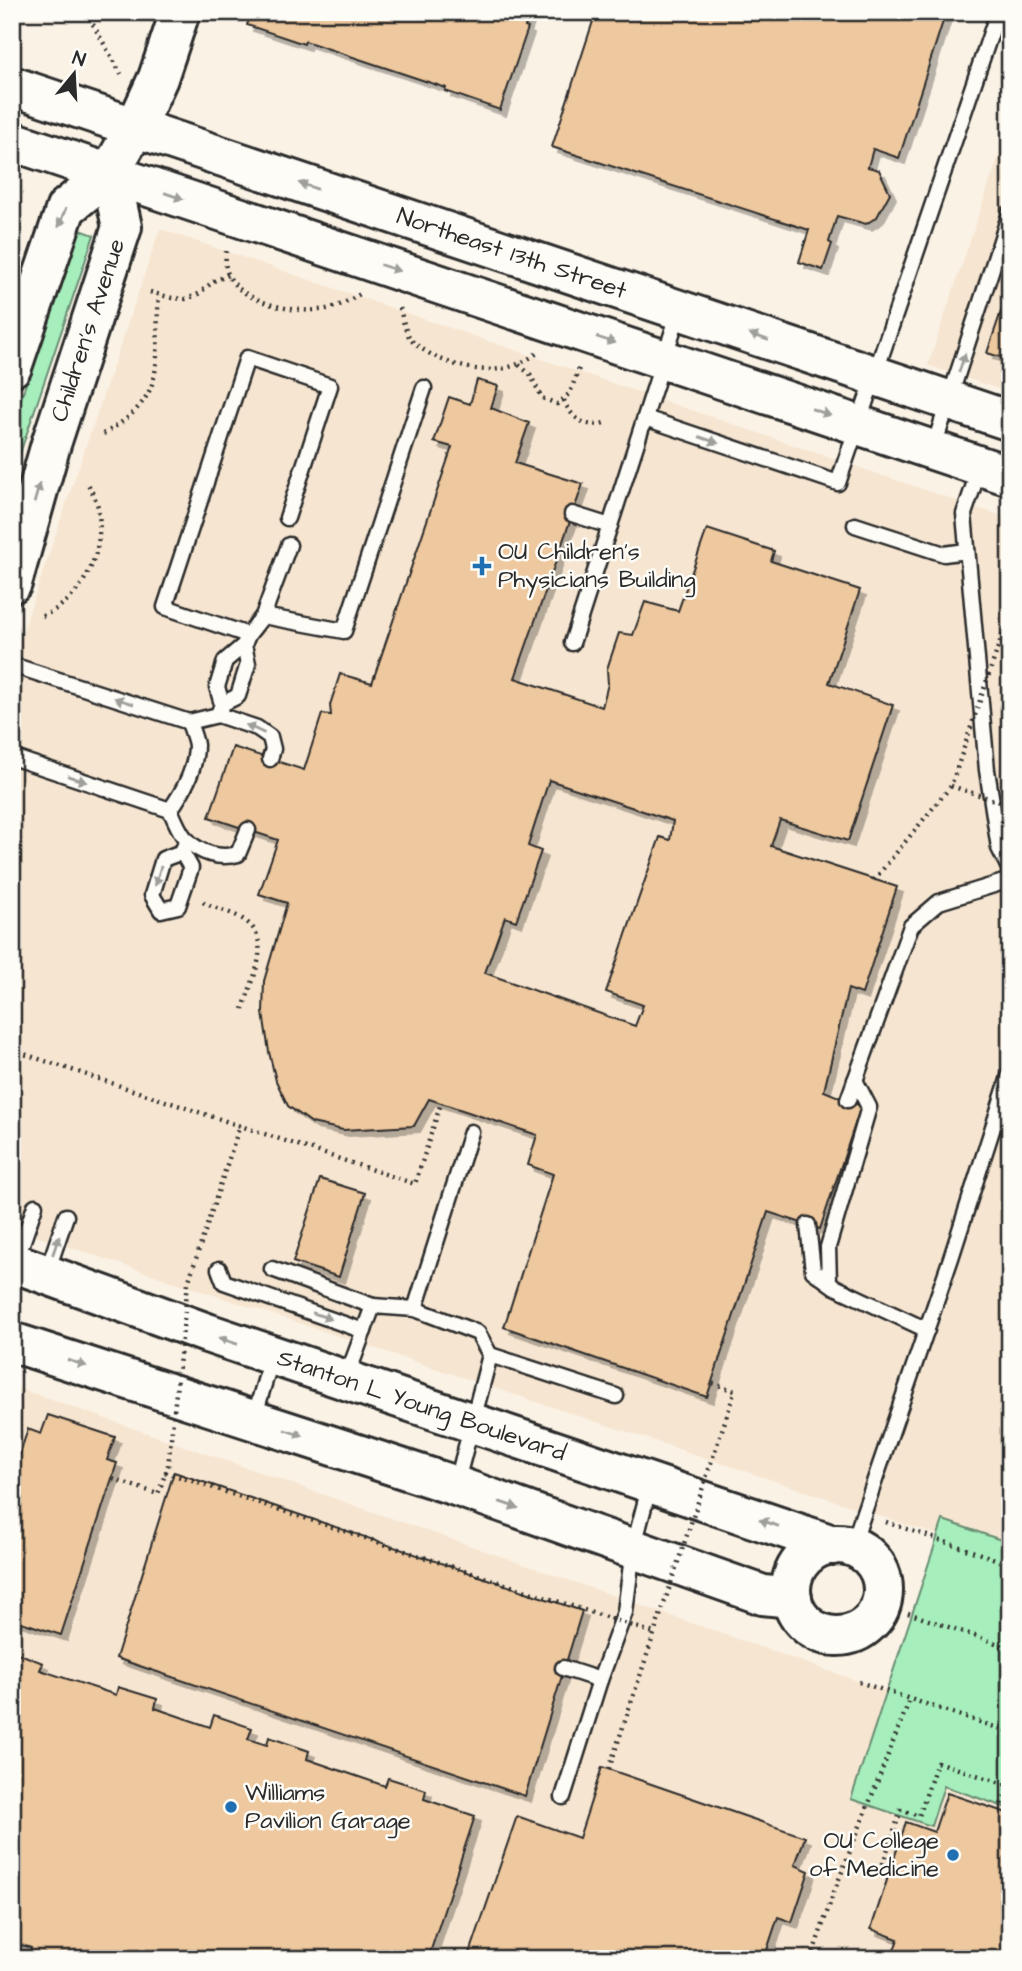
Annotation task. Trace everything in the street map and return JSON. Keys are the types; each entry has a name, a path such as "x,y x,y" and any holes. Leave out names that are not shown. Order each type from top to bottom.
{"main road":[{"path":"12,367 65,208 110,172 135,128 158,78 180,12"},
{"name":"Northeast 13th Street","path":"12,86 1010,421"},
{"name":"Northeast 13th Street","path":"12,141 995,471"},
{"name":"Children's Avenue","path":"12,583 51,444 122,227 110,172"},
{"name":"Stanton L Young Boulevard","path":"25,1267 272,1356 842,1546"},
{"path":"19,1348 254,1420 456,1486 763,1595 792,1598"},
{"path":"842,1546 861,1552 874,1563 883,1584 880,1607 865,1626 848,1635 834,1636 821,1633 801,1619 792,1598 792,1581 797,1567 813,1551 842,1546"}],"lane":[{"path":"645,418 838,483 998,12"},
{"path":"932,450 1010,213"},
{"path":"572,643 679,310"},
{"path":"246,640 165,607 247,358 330,386 288,518"},
{"path":"263,616 344,631 424,388"},
{"path":"995,471 964,514 987,770 999,848 1010,870"},
{"path":"572,513 610,526"},
{"path":"855,525 944,554 967,551"},
{"path":"220,710 216,687 225,661 246,640 263,616 289,545"},
{"path":"12,664 189,723 220,710 238,696 248,664 246,640"},
{"path":"220,710 270,737 273,749 271,759"},
{"path":"170,810 182,793 192,765 196,744 189,723"},
{"path":"12,757 170,810 185,846 209,854 223,858 238,853 248,830"},
{"path":"848,1100 911,926 939,902 1010,880"},
{"path":"842,1546 927,1330 1010,1074"},
{"path":"829,1283 828,1247 869,1107 855,1080"},
{"path":"415,1310 471,1132"},
{"path":"25,1267 35,1206"},
{"path":"25,1267 66,1216"},
{"path":"808,1225 813,1271 829,1283 927,1330"},
{"path":"219,1269 224,1282 364,1331"},
{"path":"272,1269 373,1306 415,1310 478,1333 491,1355 616,1396"},
{"path":"346,1381 373,1306"},
{"path":"456,1486 491,1355"},
{"path":"254,1420 272,1356"},
{"path":"564,1797 600,1680 625,1612 633,1549 651,1483"},
{"path":"563,1668 600,1680"}],"path":[{"path":"86,12 121,75"},
{"path":"226,251 226,267 232,281 279,308 297,311 332,307 360,294"},
{"path":"150,292 186,299 229,275"},
{"path":"103,434 135,413 147,396 156,373 159,349 159,295"},
{"path":"400,307 405,328 414,343 429,354 467,369 485,371 519,365 537,353"},
{"path":"519,365 530,374 542,398 557,404 570,393 579,367"},
{"path":"564,400 567,409 576,418 591,425 604,424"},
{"path":"42,616 55,611 69,599 85,581 95,559 100,537 98,506 87,482"},
{"path":"874,880 951,786 1010,612"},
{"path":"951,786 1010,805"},
{"path":"199,898 206,904 247,922 256,931 260,944 259,958 243,1009"},
{"path":"12,1050 415,1184 441,1103"},
{"path":"113,1479 158,1494 165,1472 188,1283 240,1125"},
{"path":"609,1769 735,1391 712,1383"},
{"path":"165,1472 654,1633"},
{"path":"886,1522 1010,1564"},
{"path":"908,1613 1010,1648"},
{"path":"859,1682 1010,1732"},
{"path":"811,1959 834,1892 910,1699"},
{"path":"888,1878 880,1875 901,1810 919,1816 937,1762 1010,1786"},
{"path":"999,1811 1010,1779"}],"shaded area":[{"path":"1010,123 1010,393 928,365"},
{"path":"160,229 1010,519 1010,1959 12,1959 12,1386 886,1691 938,1535 12,1228 12,663"}],"green space":[{"path":"78,229 94,235 12,477 12,425"},
{"path":"943,1520 1010,1543 1010,1809 944,1786 931,1826 851,1799"}],"building":[{"path":"252,12 530,12 525,27 528,28 500,110 445,91 446,88 305,41 304,44 247,25"},
{"path":"596,12 946,12 899,158 873,149 868,167 879,170 890,193 877,217 866,224 837,216 829,242 832,244 823,270 799,262 809,230 552,147"},
{"path":"1010,285 1010,360 987,353"},
{"path":"477,380 498,386 491,408 529,423 515,463 583,484 515,678 602,707 608,684 607,669 619,633 633,635 645,602 678,611 707,529 774,551 771,561 860,590 829,683 893,705 848,841 780,820 771,846 897,887 862,994 848,989 824,1091 861,1106 820,1229 768,1212 707,1397 504,1327 553,1174 528,1165 537,1135 429,1099 414,1126 343,1130 312,1123 288,1106 276,1081 263,1013 264,981 287,903 259,894 278,840 209,817 233,747 304,770 322,714 331,715 330,705 340,674 372,683 452,447 434,442 449,397 470,404","holes":["549,780 673,821 670,840 660,837 606,992 643,1005 635,1026 485,973 505,917 516,921 541,851 528,846"]},
{"path":"320,1179 365,1193 339,1277 293,1262"},
{"path":"48,1415 115,1437 107,1460 117,1463 61,1635 12,1619 12,1477 28,1429 41,1434"},
{"path":"174,1472 582,1611 525,1796 116,1658"},
{"name":"Williams Pavilion Garage","path":"12,1651 43,1663 40,1670 116,1695 118,1687 157,1699 155,1708 210,1727 214,1715 252,1728 248,1739 267,1745 269,1737 309,1751 307,1759 385,1786 388,1778 426,1790 424,1799 475,1816 428,1959 39,1959 29,1956 31,1948 12,1942"},
{"path":"602,1767 805,1837 795,1865 809,1871 792,1922 778,1917 764,1959 468,1959 517,1816 579,1838"},
{"name":"OU College of Medicine","path":"947,1793 1010,1814 1010,1959 891,1959 898,1939 871,1929 906,1822 934,1832"}],"place":[{"name":"OU Children's Physicians Building","path":"482,566"},
{"name":"Williams Pavilion Garage","path":"231,1807"},
{"name":"OU College of Medicine","path":"953,1855"}]}
